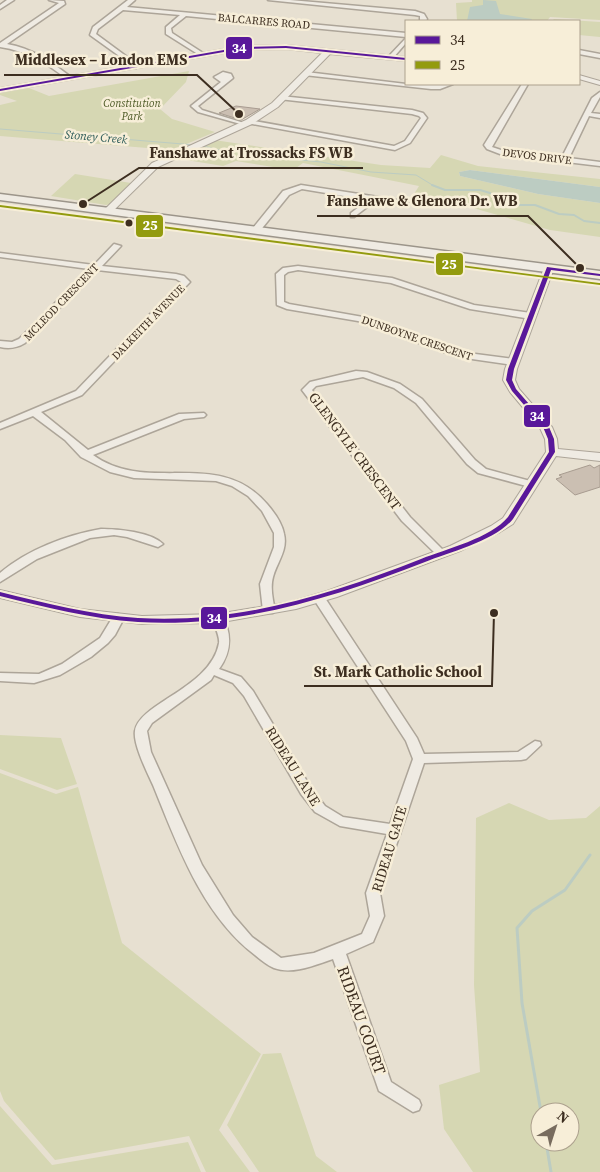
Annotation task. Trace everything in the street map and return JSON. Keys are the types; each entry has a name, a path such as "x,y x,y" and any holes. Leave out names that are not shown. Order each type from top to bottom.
{"main road":[{"path":"0,197 600,275"}],"street":[{"path":"0,6 11,0"},
{"path":"1,45 62,4 62,2 52,0"},
{"path":"132,0 95,28 93,35 136,66"},
{"path":"271,0 415,13 422,15 423,20"},
{"name":"BALCARRES ROAD","path":"122,8 405,35"},
{"path":"184,14 168,28 169,34 201,54"},
{"path":"392,57 405,41"},
{"path":"1,45 36,54 69,78"},
{"path":"0,90 241,48 263,47 328,51 405,59"},
{"path":"108,211 155,165 185,149 264,113 328,51"},
{"path":"580,52 600,56"},
{"path":"306,74 405,84"},
{"path":"580,77 600,82"},
{"path":"224,81 194,106 200,111 245,123 395,148 408,142 424,118 421,114 412,112 281,98"},
{"path":"412,85 431,87 447,85"},
{"name":"DEVOS DRIVE","path":"524,85 488,145 490,148 500,152 600,164"},
{"path":"564,160 587,114 600,94"},
{"path":"587,114 600,116"},
{"path":"256,230 286,193 291,190 310,188 404,203"},
{"path":"354,215 374,198"},
{"name":"MCLEOD CRESCENT","path":"0,344 16,345 24,341 27,335 117,246"},
{"name":"DALKEITH AVENUE","path":"0,426 79,393 186,282 183,278 176,276 2,257"},
{"name":"DUNBOYNE CRESCENT","path":"513,362 458,354 376,323 347,315 296,308 280,303 280,274 286,270 298,268 384,280 409,286 472,307 531,316"},
{"path":"0,594 91,615 139,620 194,621 269,610 319,598 488,534 508,521 552,452 552,439 546,427 514,390 509,380 513,362 549,268"},
{"name":"GLENGYLE CRESCENT","path":"441,553 406,519 307,390 312,384 356,374 364,374 397,386 418,401 471,462 482,471 530,484"},
{"path":"34,412 69,439 85,455 99,464 117,471 216,478 233,481 248,489 260,500 279,531 281,543 266,582 269,610"},
{"path":"85,455 182,416 201,416"},
{"path":"552,452 600,457"},
{"path":"0,579 11,569 77,536 99,531 137,535 158,544"},
{"path":"319,598 412,741 420,759 521,756 535,745"},
{"path":"0,677 41,678 57,672 103,641 118,618"},
{"name":"RIDEAU GATE","path":"218,618 225,642 218,662 207,677 147,720 141,731 145,752 204,885 238,932 258,952 280,964 297,963 349,948 368,938 376,916 373,893 420,759"},
{"name":"RIDEAU LANE","path":"212,670 237,680 249,694 306,791 320,809 340,820 395,830"},
{"name":"RIDEAU COURT","path":"337,951 385,1086 413,1105"}],"green space":[{"path":"472,0 600,0 600,20 550,17 548,20 457,20 456,3 472,2"},
{"path":"580,21 600,22 600,37 580,35"},
{"name":"Constitution Park","path":"189,71 186,82 160,109 172,119 215,132 172,150 0,136 0,105 17,101 0,95 0,93 29,88 49,96"},
{"path":"214,140 381,165 430,168 441,155 478,166 600,179 600,187 470,170 459,172 460,176 538,194 600,203 600,237 550,230 459,204 411,199 419,186 303,163 296,168 288,167 286,169 236,161 223,166 174,158"},
{"path":"75,174 131,183 111,204 106,205 51,196"},
{"path":"0,735 61,738 77,784 57,790 0,769"},
{"path":"0,773 56,794 78,787 122,943 261,1054 219,1130 250,1172 206,1172 189,1136 55,1160 4,1101 0,1091"},
{"path":"509,803 549,820 586,818 600,806 600,1172 473,1172 444,1129 439,1085 480,1072 474,985 476,818"},
{"path":"281,1053 316,1156 337,1172 259,1172 227,1125 263,1054"},
{"path":"0,1106 52,1165 188,1142 201,1172 0,1172"}],"shaded area":[{"path":"483,0 496,1 500,14 532,19 467,20 470,7 483,5"},
{"path":"470,170 600,187 600,203 538,194 460,176 459,172"}],"building":[{"path":"236,106 260,109 241,120 219,113"},
{"path":"590,465 594,468 600,465 600,487 575,495 556,479 562,477 559,475"}],"waterway":[{"name":"Stoney Creek","path":"0,129 195,145"},
{"name":"Stoney Creek","path":"203,146 223,151 255,151 283,158 321,162 371,172 416,175 433,185"},
{"name":"Stoney Creek","path":"433,185 445,190 480,190 490,193 510,205 535,205 559,214 574,215 584,221 600,223"},
{"path":"539,1102 522,1003 517,928 532,911 565,890 590,855"},
{"path":"548,1152 551,1172"}],"transit line":[{"name":"34","path":"0,90 241,48 286,47 405,59"},
{"name":"25","path":"0,206 599,284"},
{"name":"34","path":"0,594 103,616 138,620 174,621 209,619 244,614 313,599 381,577 486,535 509,520 552,452 551,439 546,427 514,390 509,380 511,369 549,268 600,275"}],"place":[{"name":"Middlesex – London EMS","path":"239,114"},
{"name":"Fanshawe at Trossacks FS WB","path":"83,204"},
{"name":"Fanshawe & Glenora Dr. WB","path":"580,268"},
{"name":"St. Mark Catholic School","path":"494,613"}]}
